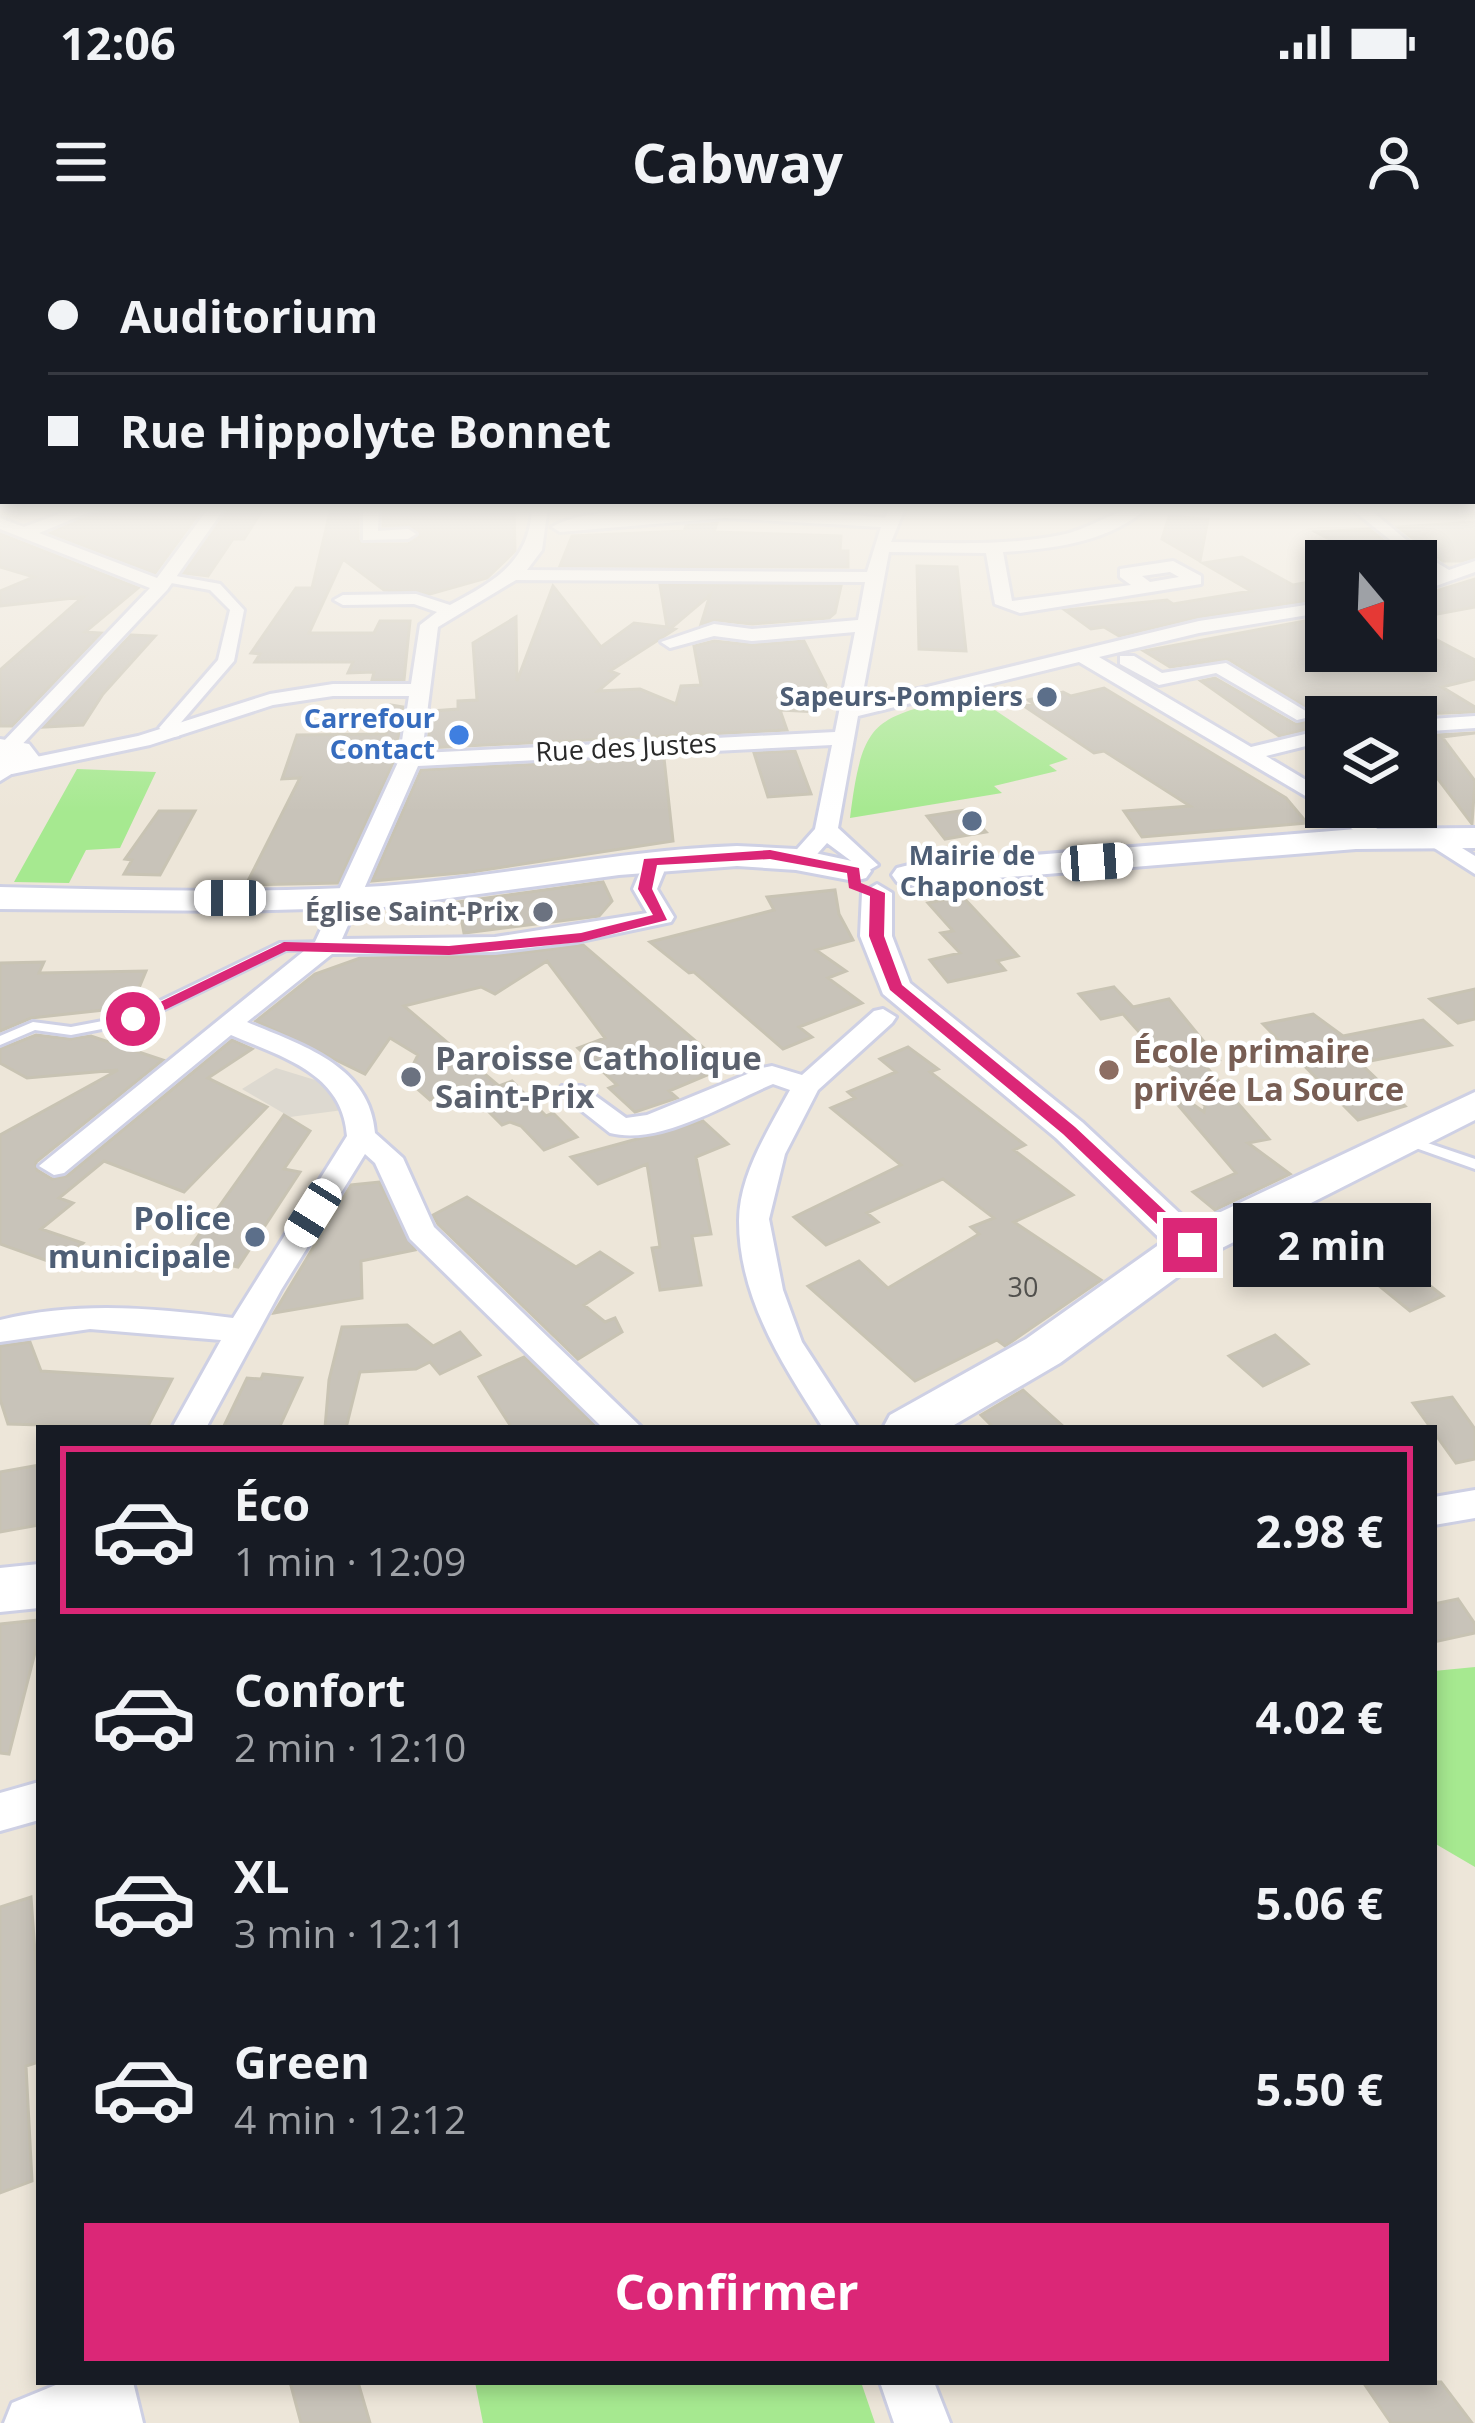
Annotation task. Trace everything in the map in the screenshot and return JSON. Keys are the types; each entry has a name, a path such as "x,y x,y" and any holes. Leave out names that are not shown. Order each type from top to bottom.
{"main road":[{"path":"0,898 348,897 649,862 770,854 877,876 1378,838 1475,838"},
{"path":"913,1425 1043,1351 1190,1245 1475,1103"},
{"path":"0,1590 36,1586"}],"street":[{"path":"6,763 141,608"},
{"path":"173,732 167,728 226,661 236,608"},
{"path":"441,608 450,611"},
{"path":"54,1166 326,946 410,760 429,626 456,608"},
{"path":"802,857 826,830 871,608"},
{"path":"849,712 1226,622 1305,610"},
{"path":"670,642 715,630 752,635 867,626"},
{"path":"1110,650 1159,679 1219,667 1304,716"},
{"path":"1083,656 1305,788"},
{"path":"6,763 80,754 173,732 270,700 333,690 419,690"},
{"path":"1437,725 1475,722"},
{"name":"Rue des Justes","path":"410,760 842,738"},
{"path":"1250,754 1305,740"},
{"path":"1364,828 1378,838"},
{"path":"826,830 877,876 876,936 895,987 1069,1130 1190,1245"},
{"path":"1436,839 1475,867"},
{"path":"326,946 449,950 581,937 662,917 645,889 652,872 649,862"},
{"path":"839,1425 786,1344 767,1290 754,1219 770,1154 806,1086 884,1017"},
{"path":"191,1425 361,1136 363,1116 356,1097 338,1076 228,1024"},
{"path":"572,1092 620,1126 653,1123 772,1074 806,1086"},
{"path":"361,1136 388,1158 421,1232 622,1425"},
{"path":"0,1331 37,1319 145,1318 242,1331"},
{"path":"1437,1510 1475,1504"},
{"path":"0,1812 36,1802"},
{"path":"908,2385 922,2423"},
{"path":"32,2423 109,2399"}],"lane":[{"path":"0,1041 33,1026 70,1031 133,1019 284,946 326,946"},
{"path":"1404,1139 1475,1164"}],"green space":[{"path":"971,694 1068,759 1049,765 1057,771 994,786 1002,793 850,818 861,758 879,726 913,709"},
{"path":"77,769 156,772 120,848 86,850 69,883 14,882"},
{"path":"1475,1667 1475,1867 1437,1845 1437,1671"},
{"path":"476,2385 862,2385 875,2423 483,2423"}],"shaded area":[{"path":"276,1068 325,1083 343,1110 290,1117 242,1089"}],"building":[{"path":"71,608 114,608 85,632 101,633 12,726 0,726 0,670"},
{"path":"282,608 321,608 309,633 374,633 380,621 410,621 404,680 372,680 374,672 348,673 353,662 255,662 260,654 251,653"},
{"path":"545,608 570,608 601,647 634,623 667,627 664,608 695,608 671,628 675,629 610,671 618,674 598,691 640,689 676,704 681,686 701,685 694,646 714,641 752,645 804,641 826,685 818,712 780,710 787,730 427,748 432,711 458,709 458,701 477,700 473,643 516,617 517,681"},
{"path":"706,608 836,608 829,618 701,624"},
{"path":"918,608 961,608 966,651 919,649"},
{"path":"1259,608 1119,636 1104,627 1091,629 1065,610"},
{"path":"1437,608 1470,608 1437,614"},
{"path":"1305,621 1305,672 1416,674 1437,672 1437,640 1475,660 1475,679 1442,687 1475,707 1475,712 1437,713 1437,696 1305,696 1305,707 1228,659 1170,667 1144,651"},
{"path":"131,635 155,636 103,694 83,725 44,727"},
{"path":"1215,678 1295,724 1305,722 1305,730 1279,736 1201,681"},
{"path":"1104,688 1286,798 1305,823 1142,837 1124,811 1190,806 1104,751 1094,753 1024,706 1034,704 1028,700 1063,692 1071,696"},
{"path":"391,705 403,707 395,759 338,883 246,885 300,778 282,779 297,735 386,734"},
{"path":"1475,733 1442,737 1475,781 1472,824 1437,778 1437,735"},
{"path":"795,751 811,794 768,797 754,753"},
{"path":"664,758 673,841 471,872 372,881 421,770"},
{"path":"965,810 986,832 945,839 927,816"},
{"path":"159,811 195,811 160,875 124,874 132,860 125,859"},
{"name":"Église Saint-Prix","path":"603,882 612,901 599,916 464,933 458,902"},
{"path":"835,890 839,914 853,940 816,950 846,971 828,978 862,1003 799,1027 812,1037 783,1049 694,972 689,973 650,942 774,910 767,897"},
{"path":"962,896 1018,956 997,961 1005,970 948,982 930,960 960,953 941,933 953,931 928,903"},
{"path":"583,945 726,1067 669,1091 677,1098 635,1112 609,1088 617,1085 578,1048 605,1038 547,961 495,994 481,987 404,1006 499,1086 512,1081 546,1116 553,1113 577,1137 544,1150 521,1126 502,1125 463,1086 430,1100 406,1079 418,1055 390,1038 365,1074 256,1021 315,974 360,958 495,956"},
{"path":"44,962 39,973 146,971 131,1007 31,1018 0,1031 0,963"},
{"path":"1114,987 1133,1007 1169,999 1219,1060 1203,1063 1269,1139 1248,1143 1290,1174 1215,1210 1193,1192 1236,1173 1178,1105 1184,1098 1204,1112 1205,1106 1123,1014 1101,1019 1079,994"},
{"path":"1475,989 1475,1019 1458,1023 1430,999"},
{"path":"1313,1014 1343,1036 1423,1020 1451,1045 1360,1063 1405,1106 1358,1120 1263,1024"},
{"path":"36,1035 91,1036 163,1060 36,1162 37,1170 52,1179 67,1176 232,1040 252,1049 208,1078 267,1107 184,1192 104,1161 59,1198 73,1203 41,1229 83,1243 59,1265 0,1244 0,1135 118,1070 27,1078 0,1063 0,1049"},
{"path":"908,1047 938,1069 930,1072 1025,1145 1014,1150 1073,1195 1014,1222 1101,1280 1005,1346 997,1340 915,1381 808,1286 859,1261 888,1288 979,1234 971,1227 994,1218 943,1179 867,1213 878,1222 826,1245 794,1217 901,1165 831,1108 855,1098 848,1092 896,1072 880,1059"},
{"path":"284,1115 310,1131 284,1169 300,1172 238,1267 184,1256"},
{"path":"703,1121 728,1144 696,1157 711,1234 692,1236 701,1285 660,1290 652,1248 660,1247 647,1164 598,1184 571,1157"},
{"path":"379,1182 415,1250 361,1261 362,1298 274,1313 351,1185"},
{"path":"467,1197 576,1267 600,1252 632,1273 584,1305 605,1322 615,1318 622,1332 578,1359 438,1224 433,1215"},
{"path":"1400,1262 1443,1296 1410,1311 1367,1276"},
{"path":"407,1325 433,1346 460,1332 480,1355 440,1374 430,1362 416,1369 360,1372 347,1425 325,1425 329,1380 342,1327"},
{"path":"1275,1335 1308,1364 1263,1386 1229,1356"},
{"path":"30,1342 41,1371 172,1379 149,1425 8,1424 0,1399 0,1346"},
{"path":"524,1357 594,1425 510,1425 479,1377"},
{"path":"263,1374 302,1378 280,1425 224,1425 247,1378 261,1379"},
{"path":"1023,1390 1062,1425 991,1425 981,1415"},
{"path":"1452,1397 1475,1429 1475,1459 1456,1463 1437,1436 1437,1425 1429,1425 1413,1403"},
{"path":"36,1466 36,1526 0,1532 0,1472"},
{"path":"1458,1599 1475,1624 1475,1633 1437,1641 1437,1603"},
{"path":"36,1620 36,1649 9,1754 0,1753 0,1624"},
{"path":"31,1897 36,2063 26,2066 32,2181 0,2193 0,1907"},
{"path":"1441,2382 1472,2423 1391,2423 1365,2385"},
{"path":"291,2385 359,2385 370,2423 301,2423"}],"place":[{"name":"Sapeurs-Pompiers","path":"1047,697"},
{"name":"Carrefour Contact","path":"459,735"},
{"name":"Mairie de Chaponost","path":"972,821"},
{"name":"Église Saint-Prix","path":"543,912"},
{"name":"École primaire privée La Source","path":"1109,1070"},
{"name":"Paroisse Catholique Saint-Prix","path":"411,1077"},
{"name":"Police municipale","path":"255,1237"}],"route":[{"path":"133,1019 284,946 449,950 581,937 662,917 645,889 652,872 649,862 770,854 802,857 854,871 854,885 878,893 876,936 895,987 1069,1130 1190,1245"}]}
